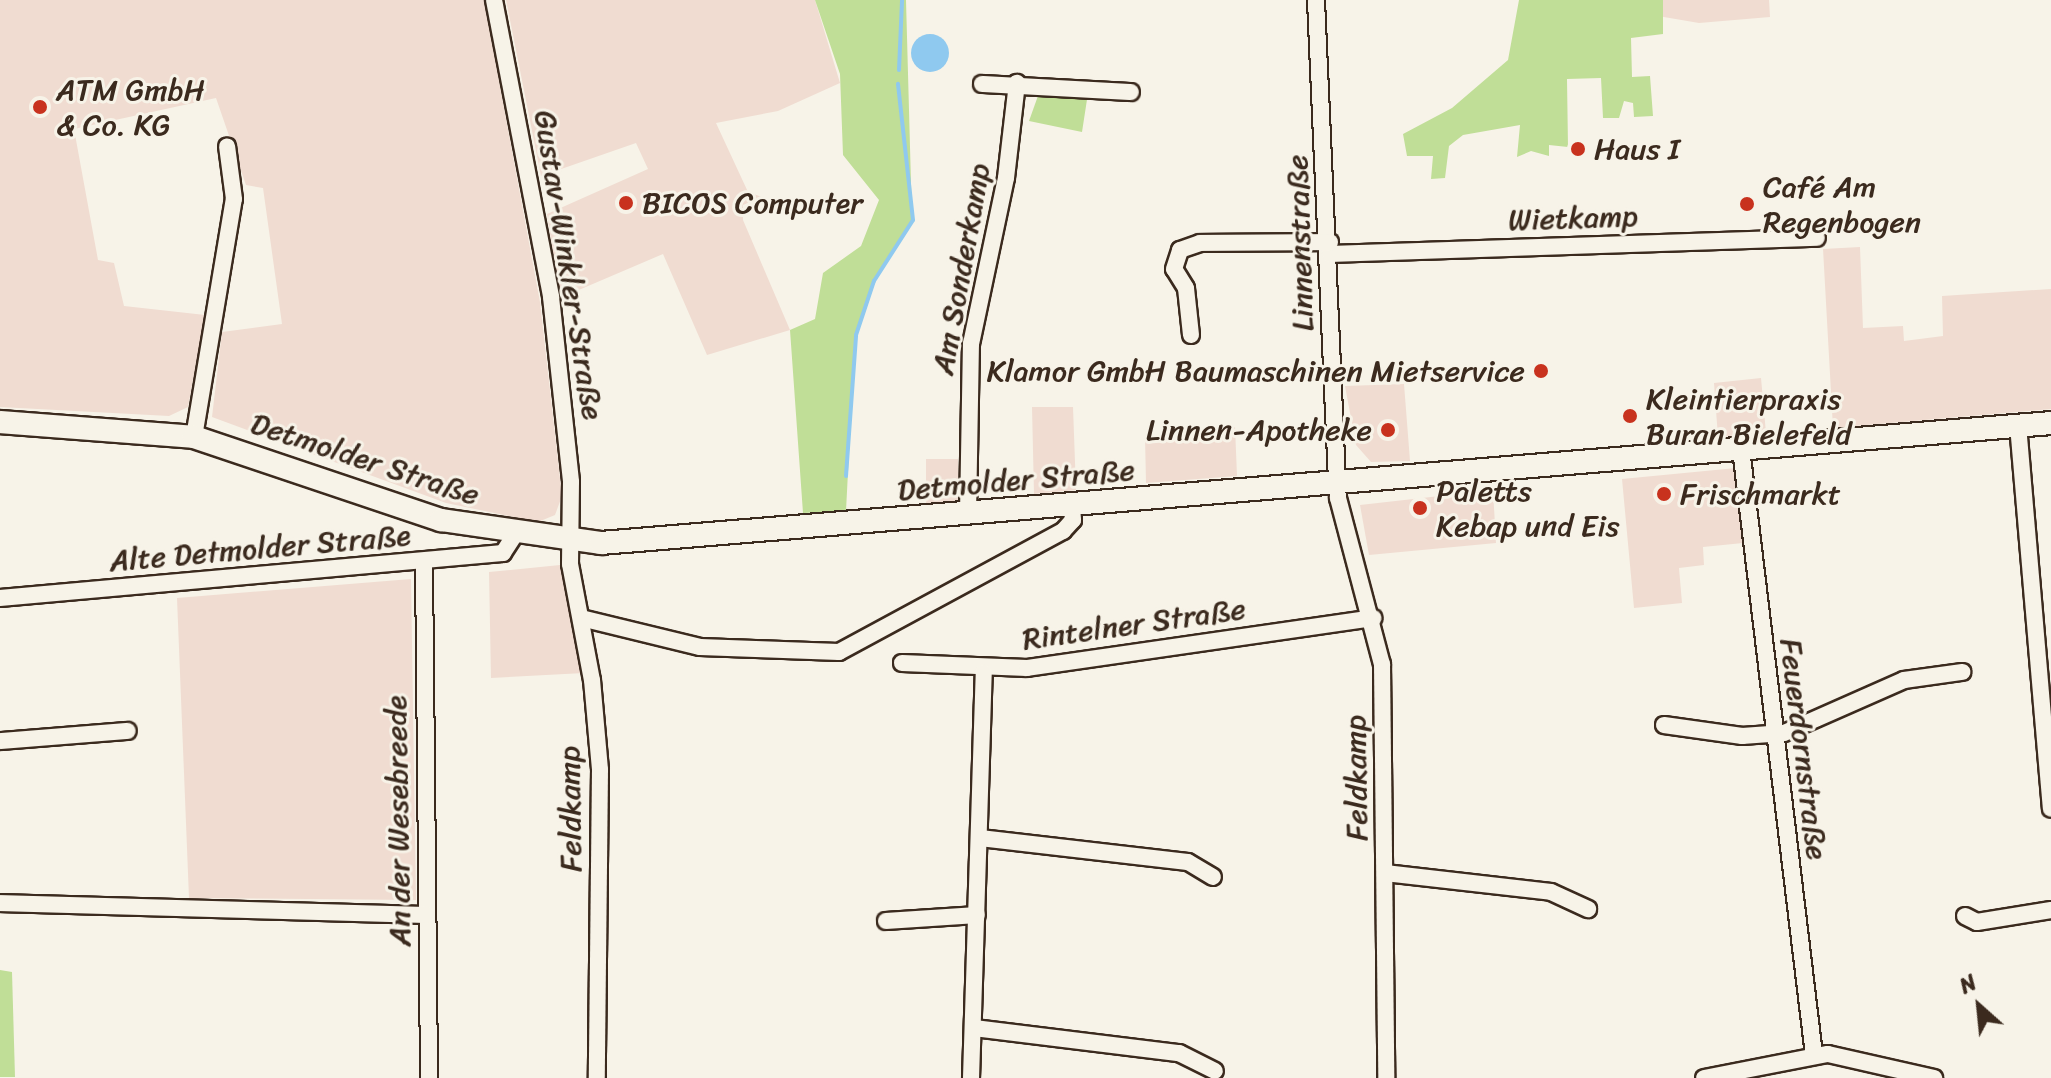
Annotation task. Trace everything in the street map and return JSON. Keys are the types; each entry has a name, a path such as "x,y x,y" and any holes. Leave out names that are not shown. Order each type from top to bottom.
{"street":[{"name":"Gustav-Winkler-Straße","path":"494,0 551,297 571,482 569,541"},
{"name":"Linnenstraße","path":"1316,0 1330,248 1338,484"},
{"path":"982,84 1017,83 1131,92"},
{"name":"Am Sonderkamp","path":"968,514 971,344 1006,178 1017,83"},
{"path":"194,437 234,199 227,146"},
{"name":"Wietkamp","path":"1191,335 1186,288 1174,269 1180,250 1200,243 1330,248 1817,238"},
{"name":"Detmolder Straße","path":"0,422 194,437 403,509 514,536 569,541 646,542 2051,423"},
{"path":"2018,425 2051,809"},
{"name":"Feuerdornstraße","path":"1741,449 1814,1055"},
{"name":"Feldkamp","path":"1338,484 1382,664 1386,1078"},
{"path":"581,618 700,647 839,652 1063,531 1073,520 1072,505"},
{"name":"Alte Detmolder Straße","path":"0,598 424,563 503,553 514,536"},
{"name":"Feldkamp","path":"569,541 600,770 597,1078"},
{"name":"An der Wesebreede","path":"424,563 429,1078"},
{"name":"Rintelner Straße","path":"902,663 984,672 1373,618"},
{"path":"971,1078 984,672"},
{"path":"1664,725 1774,734 1904,680 1962,672"},
{"path":"0,741 128,731"},
{"path":"980,838 1188,862 1213,877"},
{"path":"1385,873 1551,892 1588,909"},
{"path":"0,903 427,915"},
{"path":"1965,916 1977,922 2051,910"},
{"path":"886,921 977,915"},
{"path":"974,1028 1179,1053 1215,1071"},
{"path":"1704,1078 1814,1055 1934,1078"}],"shaded area":[{"path":"0,0 484,0 540,302 562,496 555,515 538,522 446,503 212,417 222,332 282,324 263,188 246,185 216,98 74,129 98,260 114,263 124,306 205,315 188,407 169,416 0,407"},
{"path":"506,0 815,0 840,83 778,111 716,123 748,192 762,197 743,205 743,220 790,330 707,355 663,254 560,298 547,214 648,169 636,143 541,176"},
{"path":"1657,0 1769,0 1770,17 1699,23 1658,16"},
{"path":"1860,247 1863,328 1903,326 1904,341 1943,336 1942,296 2051,289 2051,409 1833,428 1823,249"},
{"path":"1761,378 1766,433 1718,437 1714,383"},
{"path":"1404,384 1410,461 1371,462 1356,445 1345,386"},
{"path":"1032,407 1073,407 1076,490 1034,494"},
{"path":"1235,427 1237,476 1146,483 1145,436"},
{"path":"926,459 958,459 958,502 926,504"},
{"path":"1736,468 1743,543 1703,547 1704,565 1679,568 1682,603 1634,608 1622,479"},
{"path":"1493,490 1496,543 1369,555 1360,505"},
{"path":"560,565 584,673 491,678 489,572"},
{"path":"411,579 416,900 189,898 177,598"}],"green space":[{"path":"815,0 906,0 912,220 873,281 855,335 846,511 803,513 790,330 815,319 823,273 861,246 879,200 843,155 840,74"},
{"path":"1519,0 1663,0 1663,34 1631,38 1632,77 1650,76 1653,116 1634,117 1633,103 1624,101 1619,118 1603,118 1601,78 1567,79 1568,147 1549,145 1549,156 1531,151 1517,157 1520,125 1463,135 1449,146 1445,178 1431,179 1433,156 1407,156 1403,134 1452,108 1508,60"},
{"path":"1039,93 1088,93 1082,132 1029,121"},
{"path":"0,970 12,972 15,1077 0,1077"}],"water":[{"path":"930,34 944,39 949,53 944,67 930,72 916,67 911,53 916,39"}],"waterway":[{"path":"899,70 902,0"},
{"path":"846,476 856,335 874,281 913,220 898,84"}],"place":[{"name":"ATM GmbH & Co. KG","path":"40,107"},
{"name":"Haus I","path":"1578,149"},
{"name":"BICOS Computer","path":"626,203"},
{"name":"Café Am Regenbogen","path":"1747,204"},
{"name":"Klamor GmbH Baumaschinen Mietservice","path":"1541,371"},
{"name":"Kleintierpraxis Buran Bielefeld","path":"1630,416"},
{"name":"Linnen-Apotheke","path":"1388,430"},
{"name":"Frischmarkt","path":"1664,494"},
{"name":"Paletts Kebap und Eis","path":"1420,508"}]}
